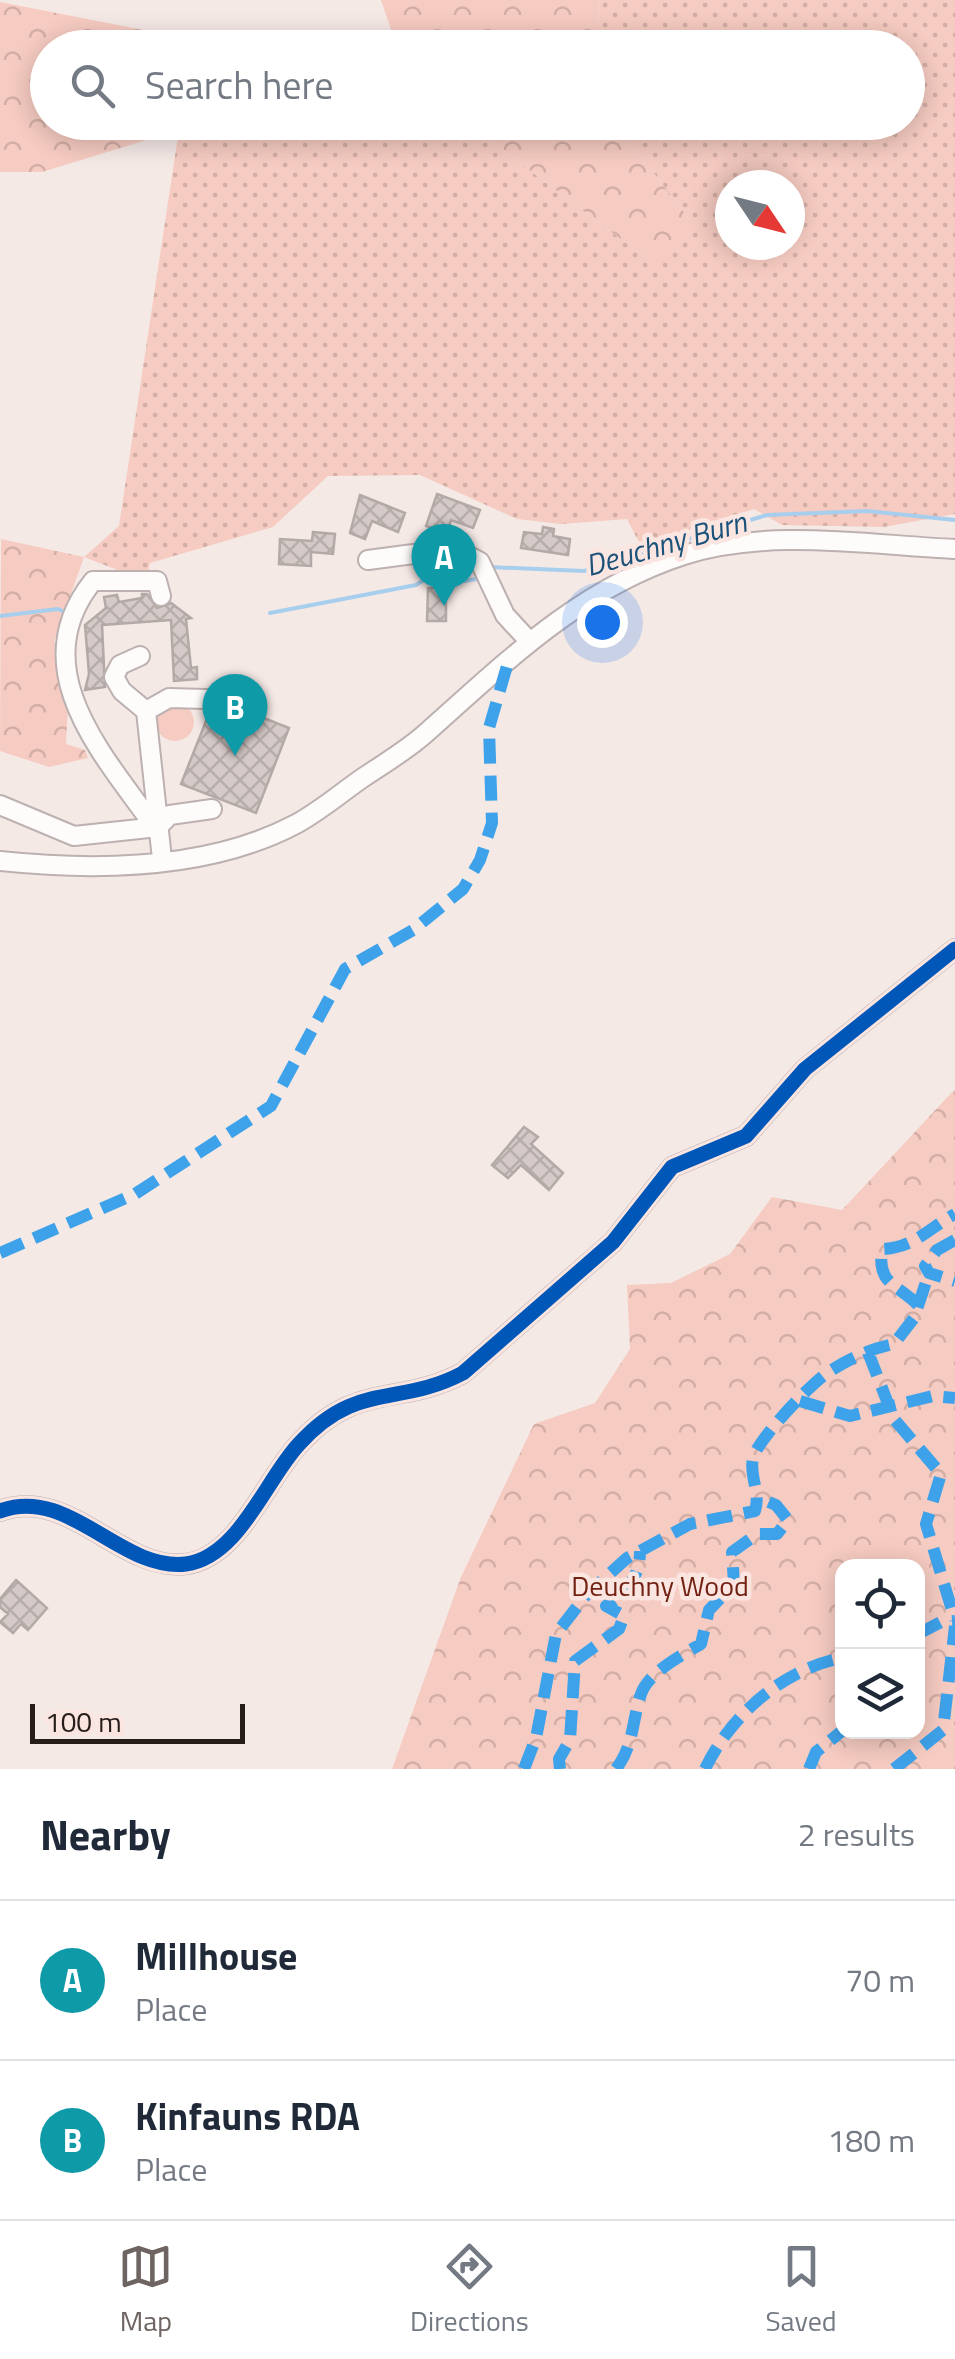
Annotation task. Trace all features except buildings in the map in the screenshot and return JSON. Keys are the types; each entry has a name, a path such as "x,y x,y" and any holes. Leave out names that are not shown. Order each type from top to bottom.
{"street":[{"path":"0,861 71,868 162,859 252,843 297,824 421,738 528,641 603,588 686,554 748,542 955,549"},
{"path":"368,560 421,553 469,556 480,562 505,615 528,641"},
{"path":"158,824 148,819 80,724 63,640 93,581 157,581 160,596"},
{"path":"140,656 120,665 114,677 122,691 146,711 162,859"},
{"path":"146,711 169,698 206,699"},
{"path":"0,804 74,836 158,824 170,816 212,809"},
{"path":"0,1511 19,1506 50,1511 160,1563 195,1562 211,1554 236,1530 297,1445 328,1417 364,1398 435,1388 463,1372 613,1242 672,1167 746,1136 805,1069 955,950"}],"green space":[{"path":"381,0 600,0 598,30 391,30"},
{"path":"600,0 955,0 955,514 884,527 782,525 754,509 641,546 627,519 561,524 517,519 420,475 328,476 273,527 150,563 148,572 133,576 84,557 119,526 177,140 490,140 650,261 690,220 628,140 925,140 925,30 598,30"},
{"path":"0,2 144,30 30,30 30,140 146,140 42,172 0,172"},
{"path":"490,140 628,140 690,220 681,245 650,261"},
{"path":"1,539 84,557 54,642 68,705 66,744 85,750 88,758 49,767 0,751"},
{"path":"175,703 188,709 194,722 188,735 175,741 162,735 156,722 162,709"},
{"name":"Deuchny Wood","path":"955,1089 955,1769 392,1769 461,1577 534,1424 595,1403 630,1349 627,1285 671,1283 730,1254 772,1197 842,1210"}],"waterway":[{"name":"Deuchny Burn","path":"489,567 584,571 767,515 867,511 955,520"},
{"name":"Deuchny Burn","path":"270,613 416,585 433,574 465,581 481,578"},
{"path":"0,616 58,609 69,614"}],"marked path":[{"path":"0,1253 135,1194 271,1106 345,969 413,930 463,889 480,860 492,823 489,728 509,659"},
{"path":"918,1305 885,1277 882,1249 912,1241 955,1214"},
{"path":"955,1240 937,1250 925,1266 929,1273 955,1281"},
{"path":"524,1769 536,1738 556,1634 587,1594 627,1558 690,1524 755,1511 753,1458 765,1438 799,1398 830,1371 894,1344 914,1318 929,1273"},
{"path":"868,1352 894,1419 941,1474 926,1524 955,1620"},
{"path":"800,1401 850,1416 933,1396 955,1398"},
{"path":"616,1769 626,1751 645,1686 667,1665 701,1644 709,1610 734,1584 732,1552 757,1534 777,1534 788,1520 776,1505 759,1498"},
{"path":"560,1769 559,1759 570,1740 575,1661 619,1629 624,1616 606,1606 631,1583 640,1551"},
{"path":"925,1630 941,1622 955,1621"},
{"path":"894,1769 943,1730 955,1626"},
{"path":"705,1769 729,1731 761,1698 799,1673 835,1660"},
{"path":"809,1769 816,1752 835,1737"}],"cycle path":[{"path":"0,1511 25,1506 49,1509 162,1563 186,1564 205,1558 236,1532 287,1459 320,1424 360,1402 419,1389 463,1373 613,1242 672,1167 746,1136 805,1069 955,949"}],"place":[{"name":"Millhouse","path":"444,606"},
{"name":"Kinfauns RDA","path":"235,756"}]}
